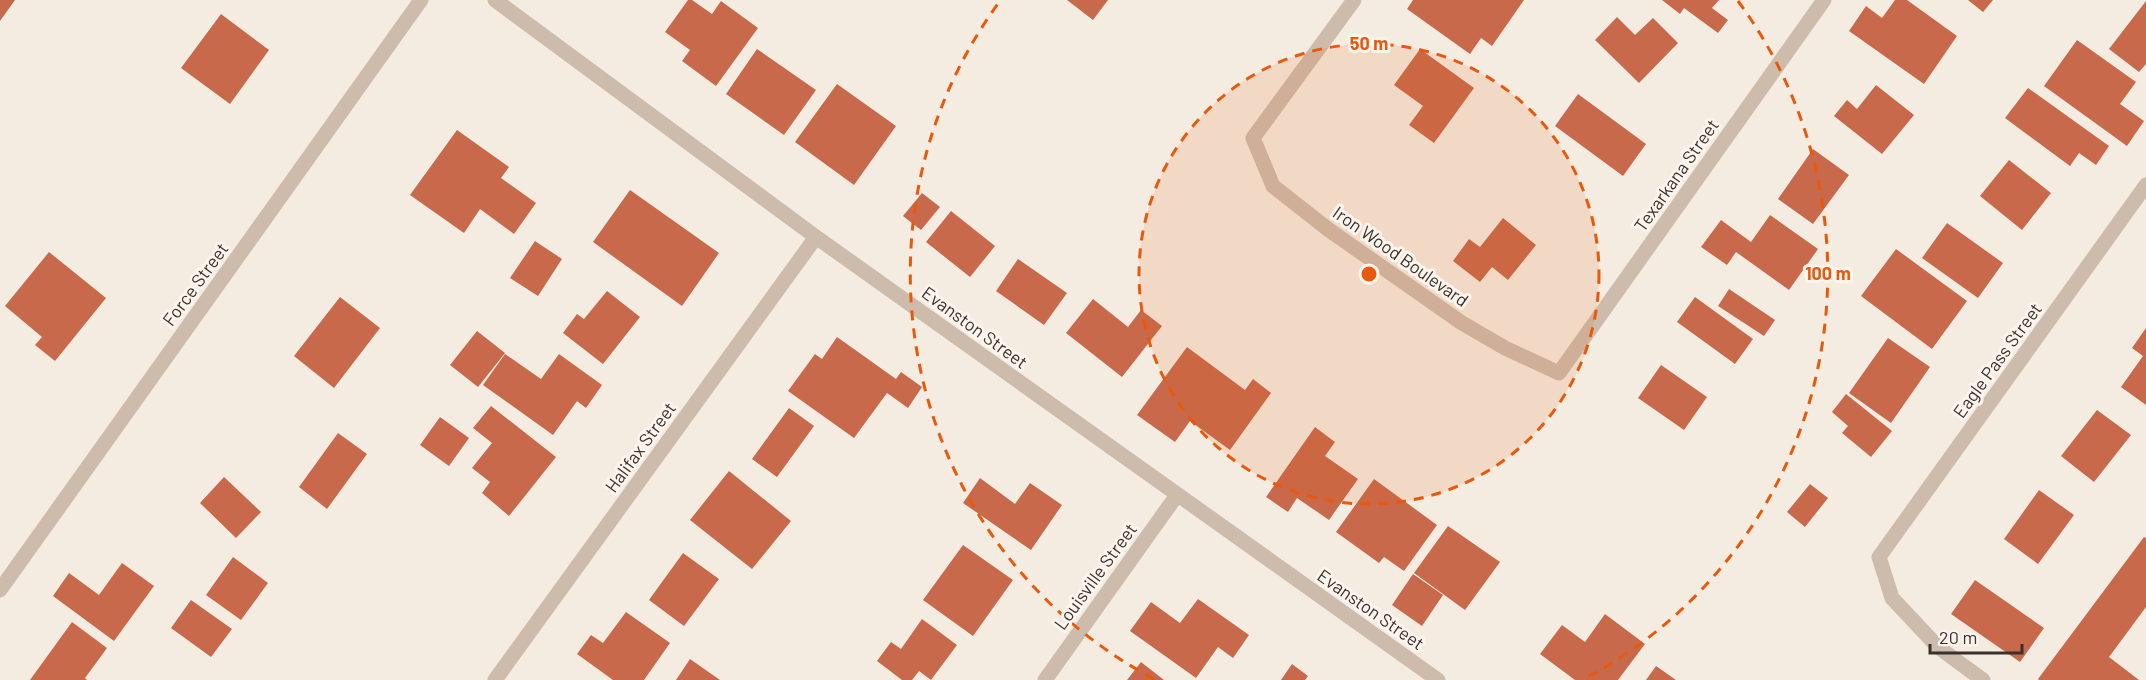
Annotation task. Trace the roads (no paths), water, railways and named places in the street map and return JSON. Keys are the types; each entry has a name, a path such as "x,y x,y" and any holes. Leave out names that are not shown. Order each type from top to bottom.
{"street":[{"name":"Force Street","path":"0,590 421,0"},
{"name":"Evanston Street","path":"495,0 816,237 1437,680"},
{"name":"Iron Wood Boulevard","path":"1353,0 1253,138 1273,186 1329,230 1462,323 1505,348 1559,373"},
{"name":"Texarkana Street","path":"1559,373 1824,0"},
{"name":"Eagle Pass Street","path":"1983,680 1938,647 1892,598 1879,557 2146,185"},
{"name":"Halifax Street","path":"495,680 816,237"},
{"name":"Louisville Street","path":"1045,680 1177,495"}]}
